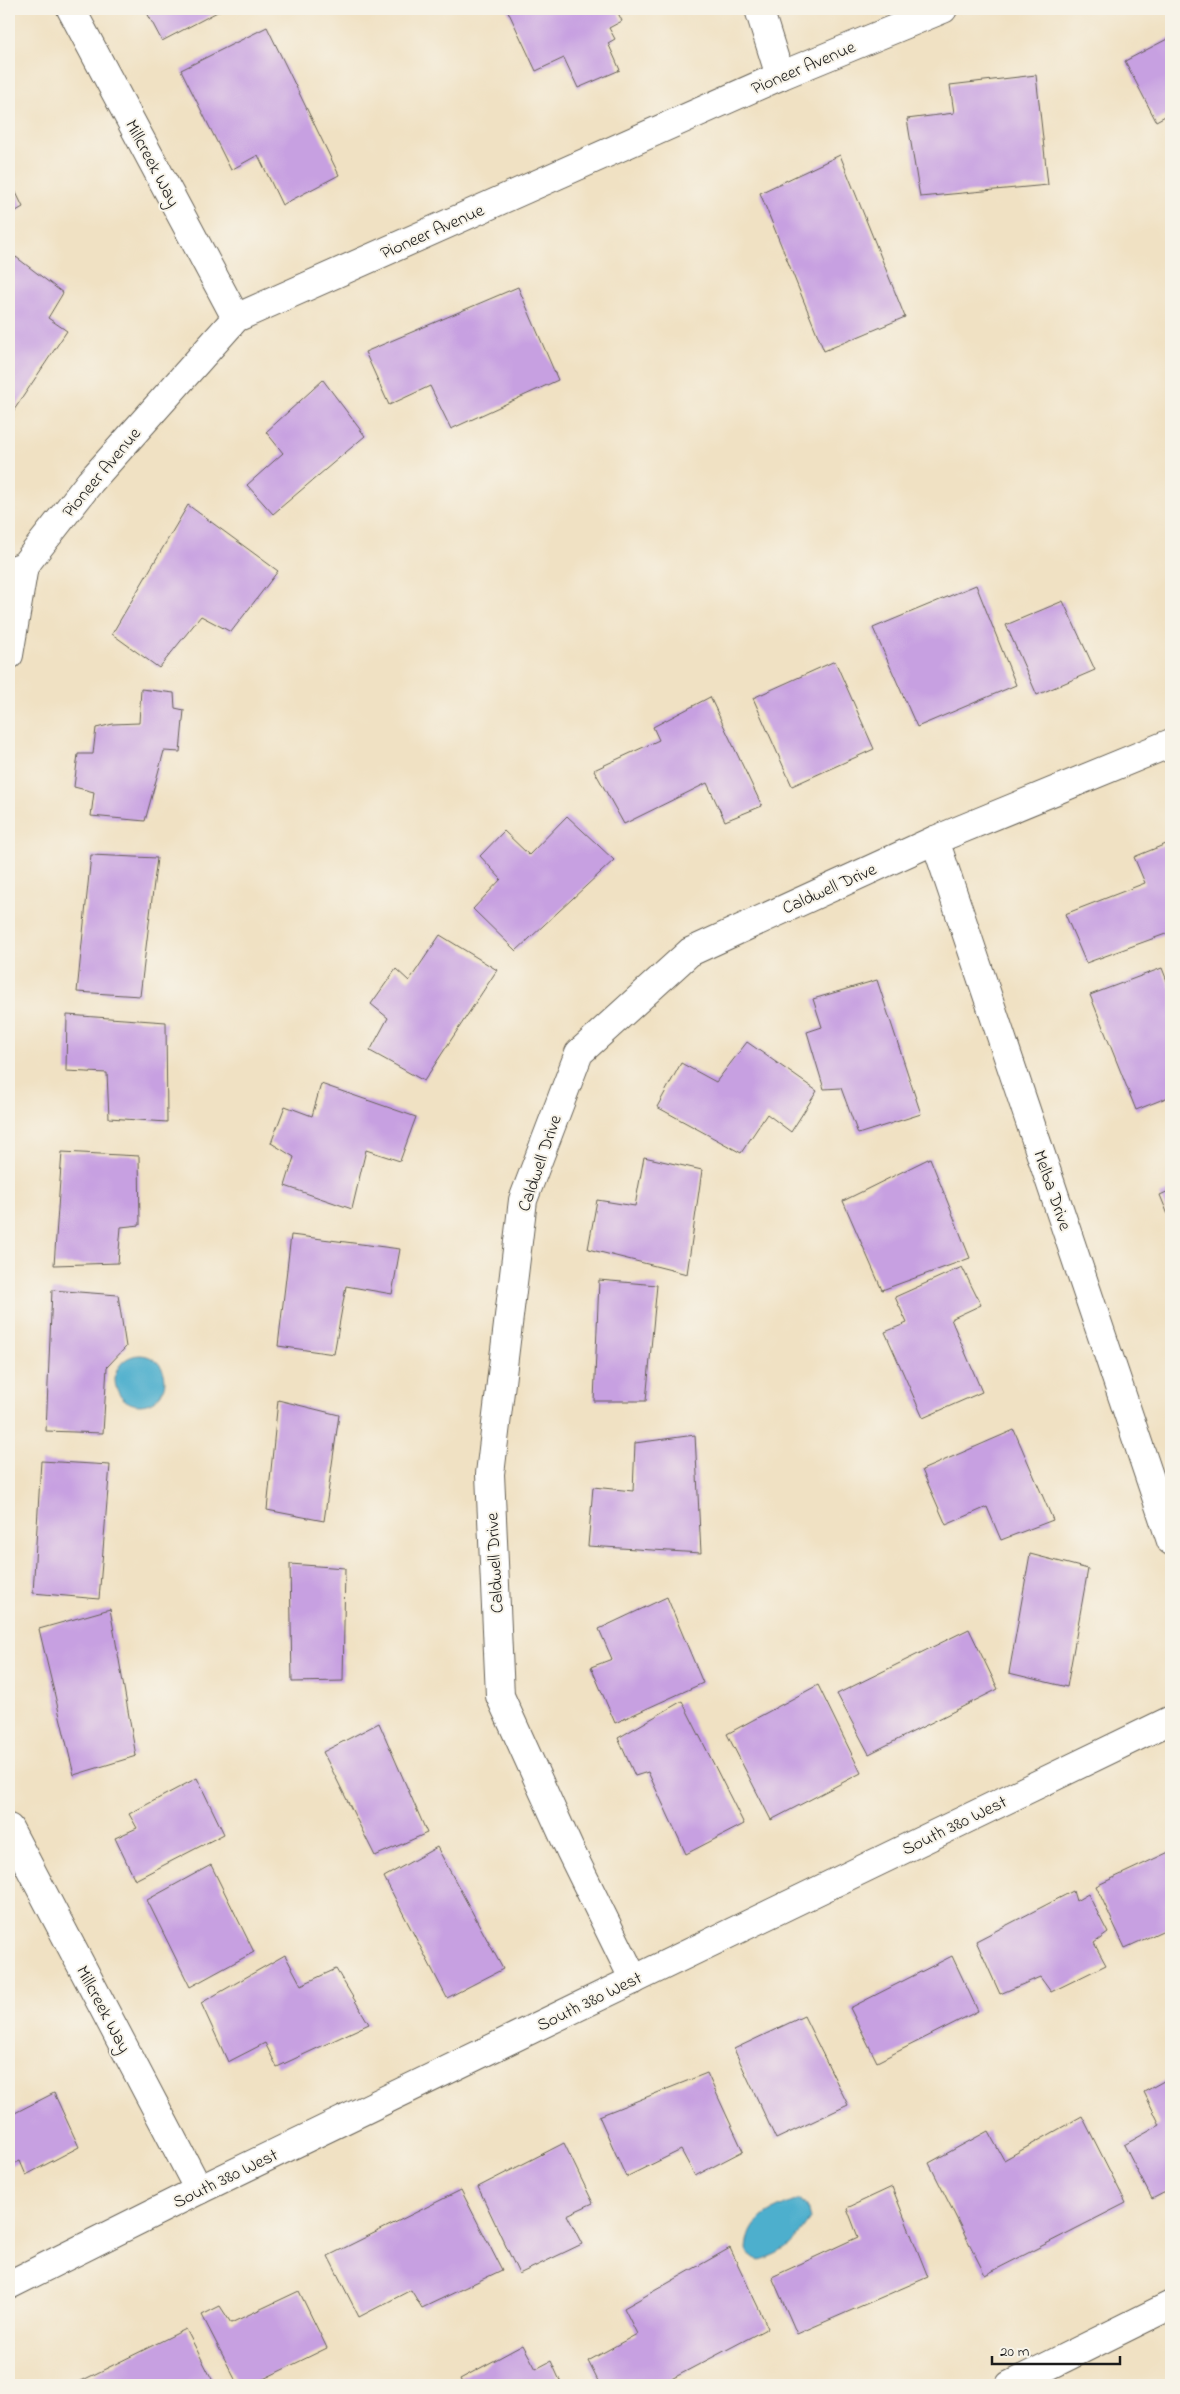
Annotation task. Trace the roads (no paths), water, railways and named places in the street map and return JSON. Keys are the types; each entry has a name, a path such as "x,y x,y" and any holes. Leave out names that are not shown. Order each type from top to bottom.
{"street":[{"name":"Millcreek Way","path":"71,9 236,318"},
{"path":"759,9 780,76"},
{"name":"Pioneer Avenue","path":"16,568 236,318 780,76 943,9"},
{"path":"9,655 16,568"},
{"name":"Caldwell Drive","path":"634,1980 570,1850 500,1696 490,1474 522,1200 579,1053 690,952 935,840 1171,743"},
{"name":"Melba Drive","path":"935,840 1171,1541"},
{"name":"South 380 West","path":"9,2285 199,2190 1171,1720"},
{"name":"Millcreek Way","path":"9,1828 199,2190"},
{"path":"1010,2385 1171,2305"}],"water":[{"path":"145,1355 158,1362 164,1370 164,1390 158,1398 150,1404 135,1405 122,1398 116,1390 115,1375 122,1362 130,1356"},
{"path":"798,2200 807,2206 810,2219 789,2246 758,2261 747,2252 751,2231 770,2212"}]}
